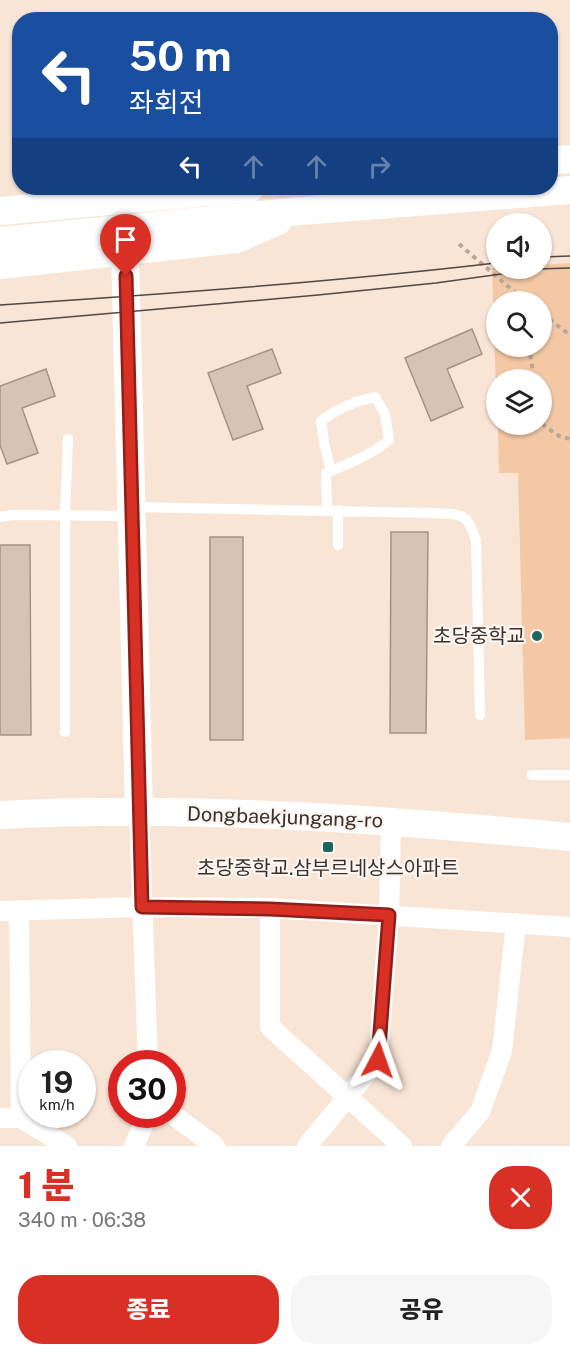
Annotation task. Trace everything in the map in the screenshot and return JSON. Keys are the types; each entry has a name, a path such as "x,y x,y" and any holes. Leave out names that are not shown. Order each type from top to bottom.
{"main road":[{"path":"0,212 169,195"},
{"path":"0,241 301,211 506,195"},
{"path":"0,199 123,199"},
{"path":"0,265 237,239 301,211"},
{"path":"125,253 139,810"},
{"name":"Dongbaekjungang-ro","path":"0,815 139,810 391,821 570,837"}],"street":[{"path":"139,810 147,1050"},
{"path":"307,1146 378,1060 389,915 391,821"},
{"path":"18,1066 9,911 142,907 270,909 570,927"},
{"path":"270,909 270,1027 402,1146"},
{"path":"452,1146 480,1112 502,1051 516,923"},
{"path":"0,1118 18,1118"},
{"path":"186,1125 214,1146"},
{"path":"37,1128 67,1146"},
{"path":"134,1146 142,1128"}],"lane":[{"path":"327,510 326,473 332,471 378,450 389,440 385,414 375,391 321,421 332,471"},
{"path":"65,732 65,516 68,439"},
{"path":"0,517 131,512 327,510 463,516 471,523 476,541 480,715"},
{"path":"338,510 338,544"},
{"path":"532,775 570,775"}],"path":[{"path":"459,244 513,291"},
{"path":"552,322 570,335"},
{"path":"552,431 570,439"}],"shaded area":[{"path":"570,263 570,738 525,740 518,473 499,473 498,435 552,435 552,369 495,369 495,357 552,357 552,291 493,291 492,279 552,279 552,264"}],"building":[{"path":"472,329 482,354 447,369 463,407 431,421 405,358"},
{"path":"272,349 281,373 247,386 263,429 233,440 208,373"},
{"path":"46,369 55,396 22,408 38,453 7,464 0,445 0,386"},
{"path":"391,532 428,532 426,733 390,733"},
{"path":"210,537 243,537 243,740 210,740"},
{"path":"0,545 30,545 31,735 0,735"}],"tram line":[{"path":"552,257 570,256"},
{"path":"0,305 249,287 486,264"},
{"path":"0,323 318,295 436,283 537,269 570,268"}],"place":[{"name":"초당중학교","path":"537,636"},
{"name":"초당중학교.삼부르네상스아파트","path":"328,847"}],"route":[{"path":"126,276 142,907 270,909 389,915 378,1060"}]}
